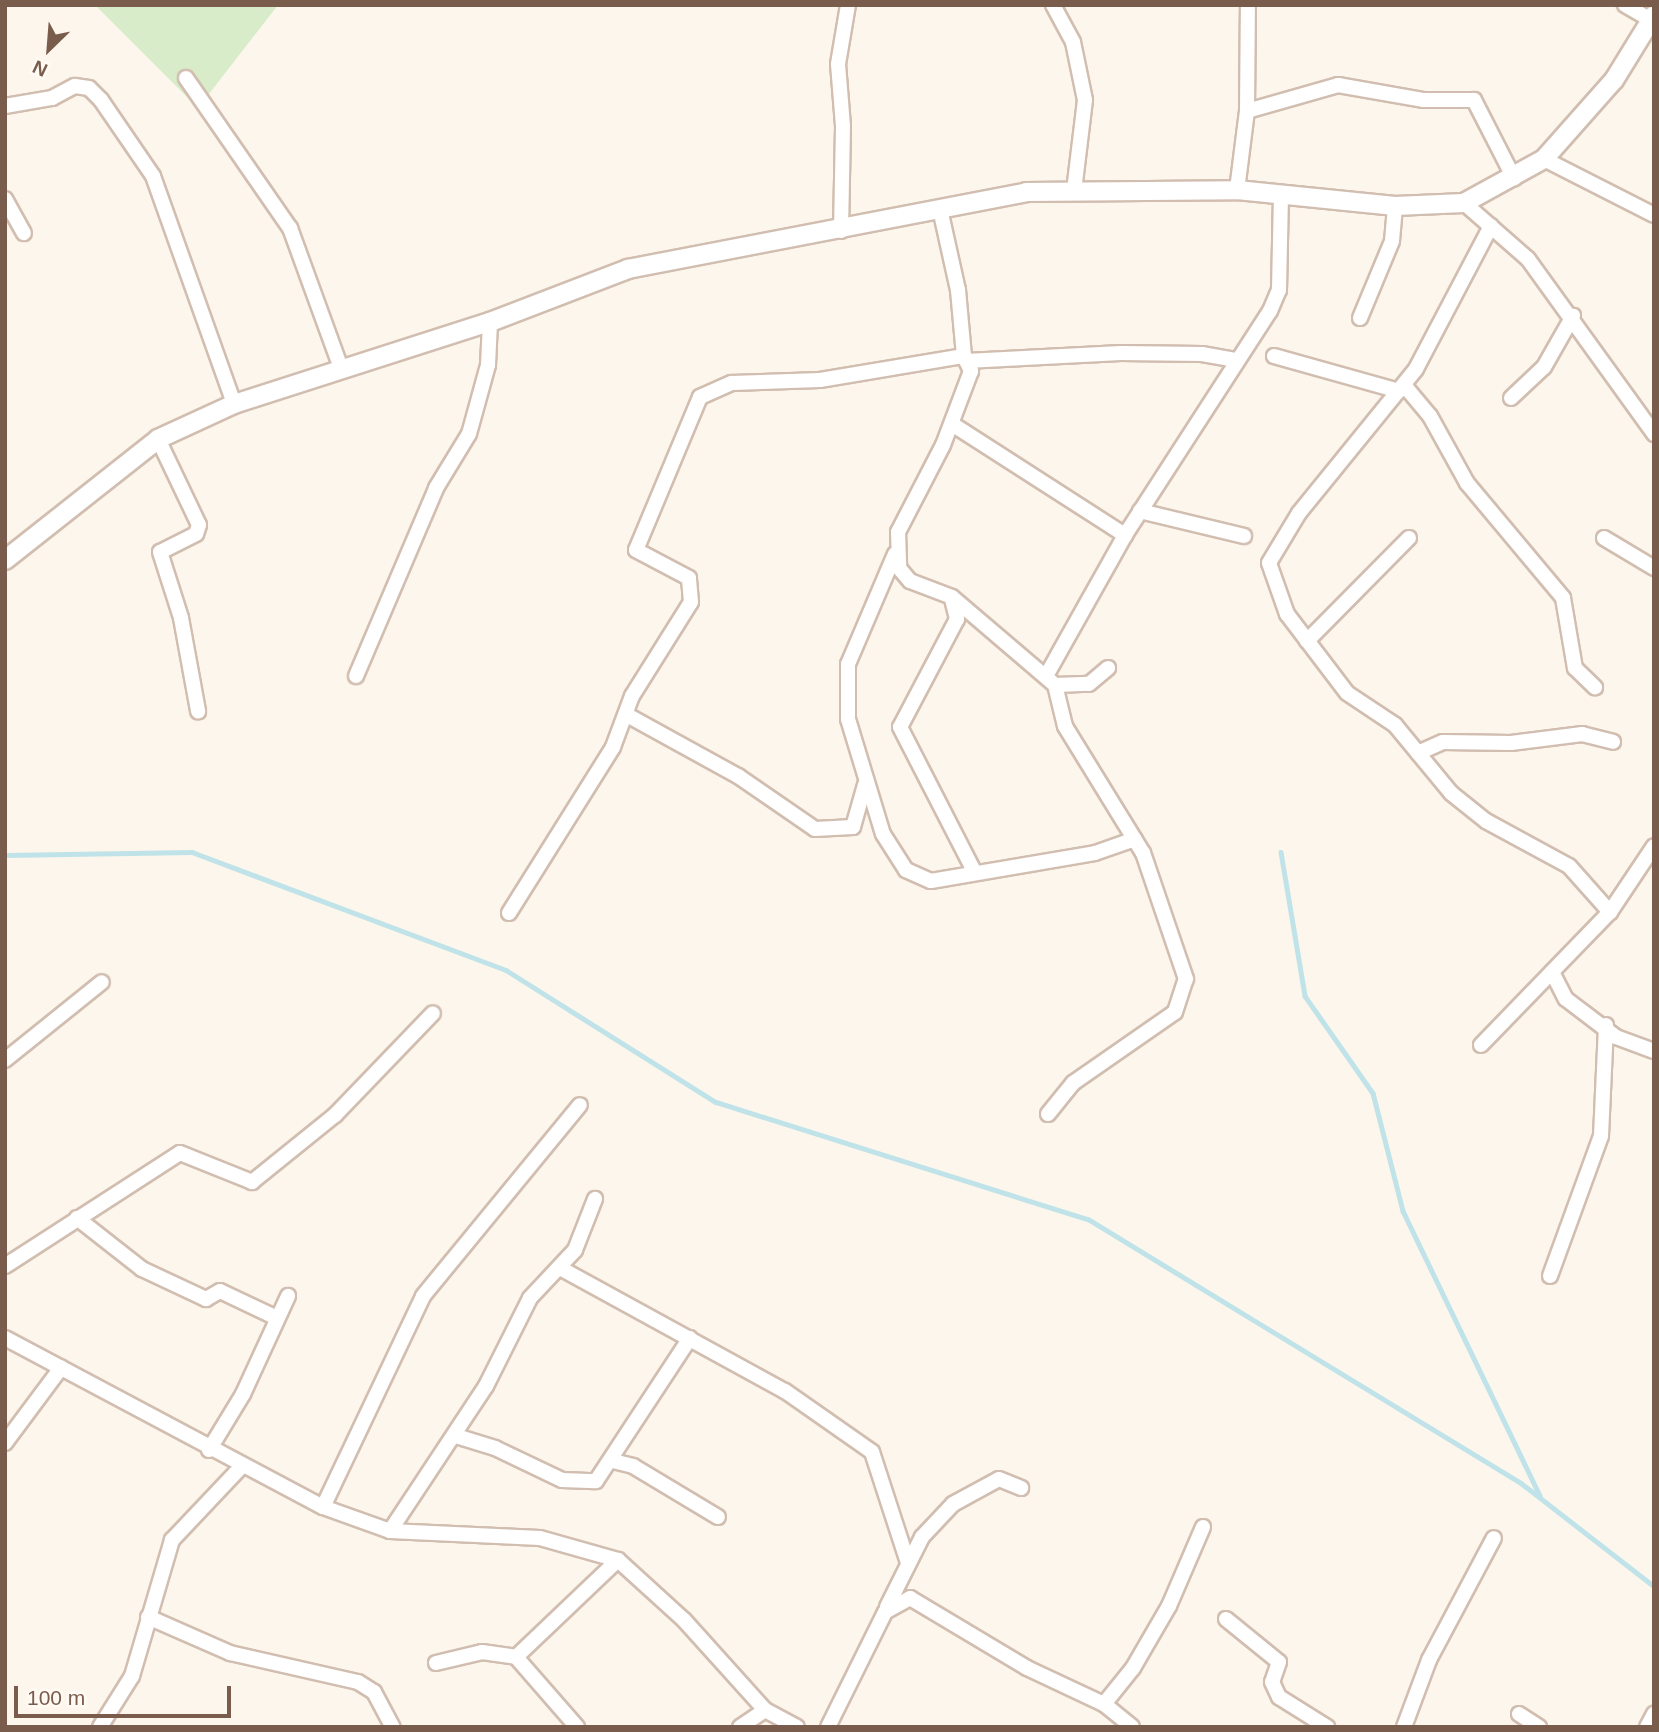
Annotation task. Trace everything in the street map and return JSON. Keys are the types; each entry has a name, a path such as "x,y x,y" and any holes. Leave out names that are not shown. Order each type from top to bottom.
{"street":[{"path":"841,231 843,126 838,64 848,5"},
{"path":"1054,5 1073,42 1085,100 1074,191"},
{"path":"1237,190 1247,111 1248,5"},
{"path":"5,560 158,439 234,404 490,322 628,269 841,231 1026,192 1237,190 1395,206 1464,203 1514,178 1544,159 1614,80 1652,17 1625,5"},
{"path":"186,78 290,228 341,368"},
{"path":"1247,111 1338,85 1423,100 1475,100 1514,178"},
{"path":"5,106 52,98 75,86 89,88 101,100 153,176 234,404"},
{"path":"1544,159 1654,215"},
{"path":"1050,681 1125,535 1279,290 1281,194"},
{"path":"5,199 24,233"},
{"path":"1464,203 1528,259 1573,316 1654,434"},
{"path":"1360,318 1392,241 1395,206"},
{"path":"940,209 958,290 965,359 971,371 952,424 905,515 895,554 848,664 848,719 865,785 883,834 906,870 931,881 1094,853 1135,839"},
{"path":"1491,226 1447,316 1402,388 1298,513 1269,562 1287,614 1347,693 1395,725 1451,793 1486,821 1569,866 1610,912"},
{"path":"1511,398 1544,367 1573,316"},
{"path":"356,676 431,499 469,434 488,365 490,322"},
{"path":"509,913 613,747 642,679 691,602 689,578 636,550 700,397 733,383 820,380 965,359 1121,353 1202,354 1237,360"},
{"path":"1274,356 1402,388 1430,416 1467,484 1563,597 1575,668 1595,687"},
{"path":"952,424 1125,535"},
{"path":"158,439 199,525 196,534 160,552 181,618 198,711"},
{"path":"1140,511 1244,536"},
{"path":"1307,641 1409,538"},
{"path":"1604,538 1654,568"},
{"path":"895,554 911,581 952,597 1050,681 1065,726 1135,839 1186,979 1175,1012 1073,1083 1048,1114"},
{"path":"952,597 957,619 900,727 975,873"},
{"path":"1050,681 1089,684 1108,668"},
{"path":"627,715 738,776 815,829 853,827 865,785"},
{"path":"1418,753 1443,742 1511,743 1582,734 1613,742"},
{"path":"1481,1045 1610,912 1654,846"},
{"path":"1552,972 1566,999 1606,1025 1616,1037 1654,1051"},
{"path":"5,1060 102,982"},
{"path":"5,1266 180,1153 252,1182 335,1115 433,1013"},
{"path":"1550,1276 1601,1136 1606,1025"},
{"path":"323,1507 422,1296 580,1105"},
{"path":"390,1531 456,1436 530,1298 575,1250 595,1199"},
{"path":"77,1218 142,1269 206,1300 220,1291 275,1317"},
{"path":"561,1268 785,1391 872,1452 908,1563"},
{"path":"209,1450 243,1394 275,1317 288,1296"},
{"path":"5,1338 240,1468 323,1507 390,1531 540,1538 618,1560 684,1620 765,1710 797,1727"},
{"path":"456,1436 495,1448 562,1480 596,1481 613,1461 690,1338"},
{"path":"5,1443 61,1368"},
{"path":"613,1461 633,1466 718,1517"},
{"path":"100,1727 132,1676 172,1539 240,1468"},
{"path":"828,1727 908,1563 937,1518 962,1498 999,1479 1021,1488"},
{"path":"1104,1704 1133,1668 1169,1606 1203,1527"},
{"path":"1404,1727 1429,1660 1494,1538"},
{"path":"516,1657 618,1560"},
{"path":"885,1612 910,1598 1027,1668 1104,1704 1132,1727"},
{"path":"148,1617 230,1653 358,1682 374,1692 393,1727"},
{"path":"1226,1619 1279,1662 1272,1682 1279,1697 1328,1727"},
{"path":"436,1663 482,1652 516,1657 577,1727"},
{"path":"740,1727 765,1710"},
{"path":"1519,1714 1539,1727"},
{"path":"1647,1727 1654,1714"}],"green space":[{"path":"95,5 278,5 198,108"}],"waterway":[{"path":"5,855 192,852 506,970 716,1102 1088,1219 1521,1483 1654,1586"},
{"path":"1281,852 1305,996 1373,1093 1403,1211 1540,1496"}]}
